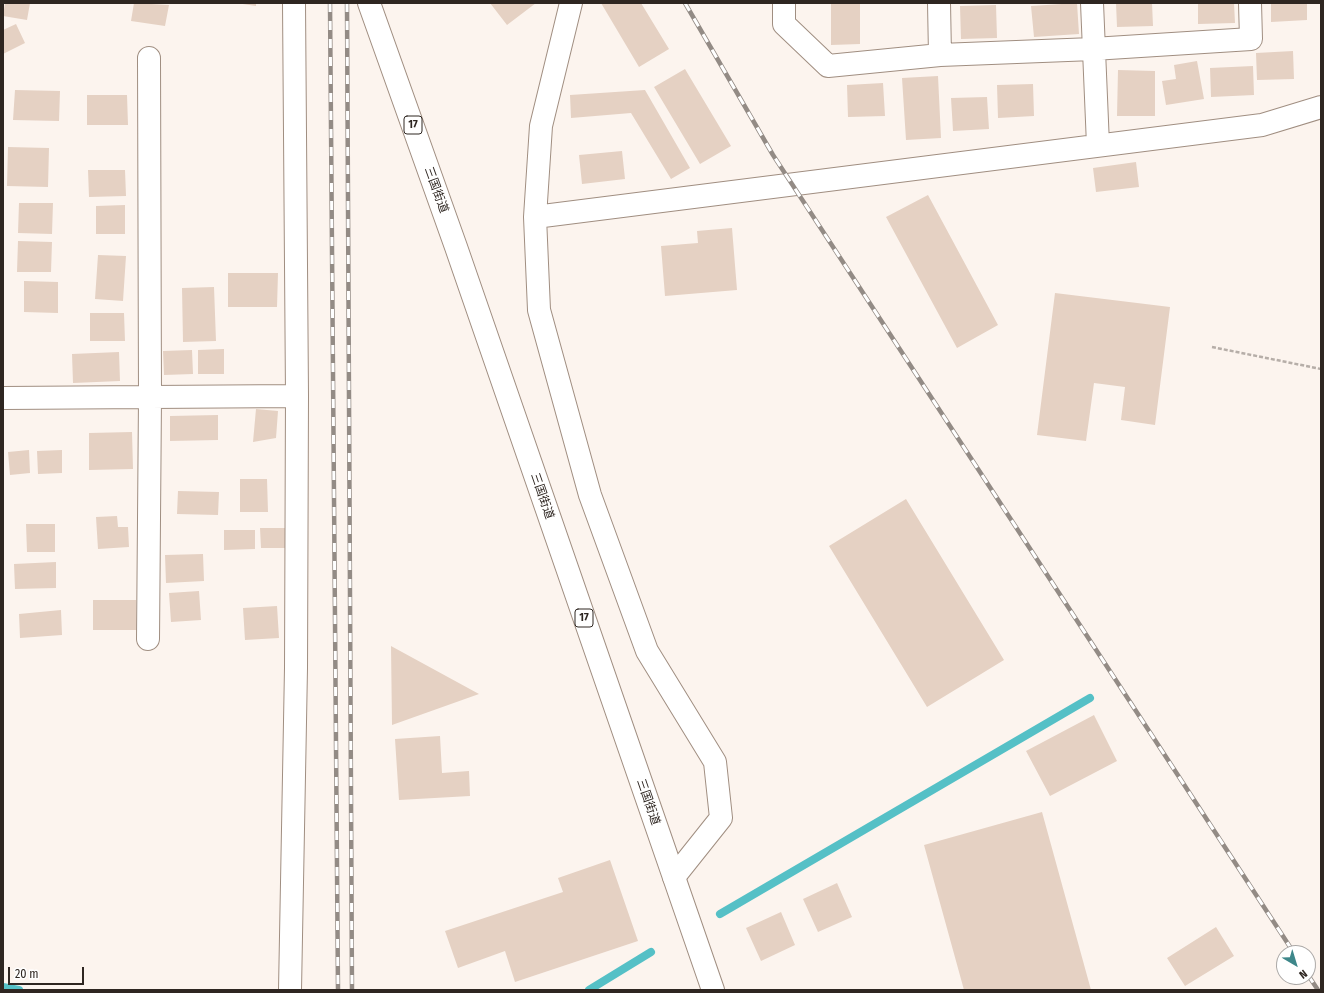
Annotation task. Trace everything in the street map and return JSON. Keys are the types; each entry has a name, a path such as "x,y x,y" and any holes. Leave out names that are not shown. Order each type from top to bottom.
{"main road":[{"path":"290,990 296,660 297,396 294,3"},
{"name":"三国街道","path":"370,3 456,246 713,990"},
{"path":"571,3 541,126 534,217 539,310 590,495 648,651 715,762 721,818 674,877"},
{"path":"784,3 784,24 828,66 940,55 1093,49 1251,39 1250,3"},
{"path":"940,3 940,55"},
{"path":"1092,3 1098,145"},
{"path":"148,58 150,398 148,639"},
{"path":"534,217 1262,125 1321,108"},
{"path":"3,398 297,396"}],"path":[{"path":"1212,347 1321,369"}],"building":[{"path":"5,3 30,3 27,20 3,16"},
{"path":"134,3 169,5 165,26 131,21"},
{"path":"236,3 256,3 256,6"},
{"path":"490,3 536,3 507,25"},
{"path":"601,3 641,3 669,49 639,67"},
{"path":"831,3 860,3 860,44 831,45"},
{"path":"1077,3 1079,34 1034,37 1031,6"},
{"path":"1116,3 1152,3 1153,26 1117,27"},
{"path":"1198,3 1234,3 1235,23 1198,24"},
{"path":"1271,3 1307,3 1307,20 1271,22"},
{"path":"996,5 997,38 961,39 960,6"},
{"path":"16,24 25,43 3,54 3,30"},
{"path":"1293,51 1294,79 1257,80 1256,53"},
{"path":"1197,61 1204,99 1166,105 1162,81 1176,79 1174,65"},
{"path":"1253,66 1254,95 1211,97 1210,68"},
{"path":"685,69 731,146 700,164 654,87"},
{"path":"1118,70 1155,71 1155,116 1117,116"},
{"path":"938,76 941,138 906,140 902,78"},
{"path":"883,83 885,116 848,117 847,85"},
{"path":"1033,84 1034,116 998,118 997,85"},
{"path":"15,90 60,91 59,121 13,120"},
{"path":"645,90 690,168 671,179 631,113 571,118 570,95"},
{"path":"87,95 127,95 128,125 87,125"},
{"path":"987,97 989,129 953,131 951,98"},
{"path":"8,147 49,148 48,187 7,186"},
{"path":"622,151 625,179 582,184 579,155"},
{"path":"1136,162 1139,187 1096,192 1093,168"},
{"path":"88,170 125,170 126,196 89,197"},
{"path":"928,195 998,325 957,348 886,217"},
{"path":"19,203 53,203 52,234 18,233"},
{"path":"125,205 125,234 96,234 96,206"},
{"path":"732,228 737,290 665,296 661,246 698,243 697,231"},
{"path":"18,241 52,242 51,272 17,272"},
{"path":"98,255 126,256 123,301 95,299"},
{"path":"228,273 278,273 277,307 228,307"},
{"path":"24,281 58,282 58,313 24,312"},
{"path":"214,287 216,341 183,342 182,288"},
{"path":"1055,293 1170,307 1155,425 1121,420 1125,387 1094,383 1086,441 1037,435"},
{"path":"90,313 124,313 125,341 90,341"},
{"path":"224,349 224,374 198,374 198,350"},
{"path":"192,350 193,374 164,375 163,351"},
{"path":"119,352 120,381 73,383 72,354"},
{"path":"256,409 278,411 276,438 253,442"},
{"path":"218,415 218,440 170,441 170,416"},
{"path":"132,432 133,469 89,470 89,433"},
{"path":"29,450 30,473 10,475 8,452"},
{"path":"62,450 62,473 38,474 37,451"},
{"path":"240,479 267,479 268,512 240,512"},
{"path":"178,491 219,492 218,515 177,514"},
{"path":"906,499 1004,660 927,707 829,546"},
{"path":"117,516 118,527 128,527 129,547 98,549 96,517"},
{"path":"26,524 55,524 55,552 27,552"},
{"path":"260,528 291,528 291,548 261,548"},
{"path":"224,530 255,530 255,549 224,550"},
{"path":"203,554 204,581 166,583 165,555"},
{"path":"56,562 56,588 15,589 14,564"},
{"path":"199,591 201,620 171,622 169,593"},
{"path":"93,600 136,600 136,630 93,630"},
{"path":"277,606 279,638 245,640 243,608"},
{"path":"61,610 62,635 20,638 19,614"},
{"path":"391,646 479,694 392,725"},
{"path":"1094,715 1117,761 1050,796 1026,751"},
{"path":"440,736 442,773 469,771 470,796 399,800 395,739"},
{"path":"1042,812 1091,990 964,990 924,845"},
{"path":"610,860 638,941 515,982 505,951 458,968 445,931 563,892 558,878"},
{"path":"837,883 852,917 818,932 803,899"},
{"path":"781,912 795,945 761,961 746,928"},
{"path":"1216,927 1234,956 1185,986 1167,958"}],"waterway":[{"path":"720,914 1090,698"},
{"path":"589,990 651,952"},
{"path":"3,987 19,990"}],"railway":[{"path":"330,3 338,990"},
{"path":"347,3 352,990"},
{"path":"685,3 773,155 1289,945"},
{"path":"1315,985 1318,990"}]}
